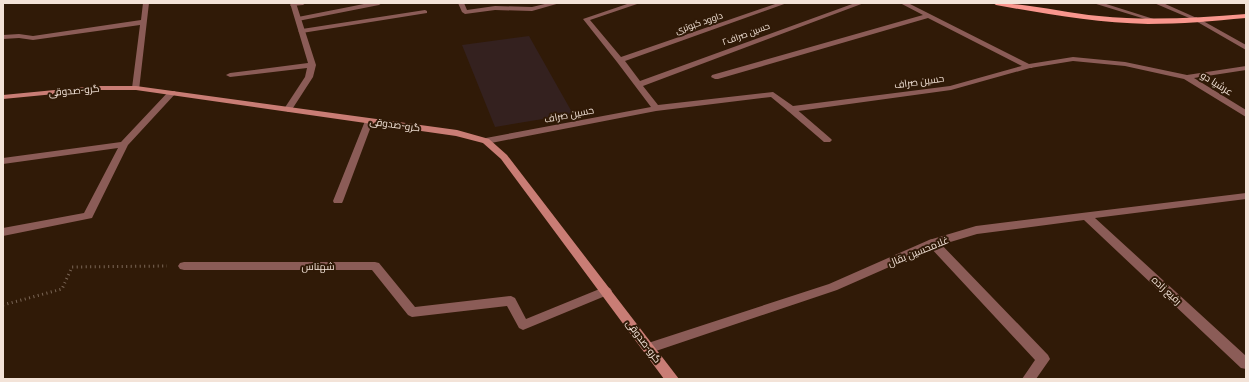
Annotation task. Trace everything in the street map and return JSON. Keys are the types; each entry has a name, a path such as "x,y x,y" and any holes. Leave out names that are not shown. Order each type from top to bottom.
{"main road":[{"path":"996,3 1076,17 1134,21 1246,16"}],"street":[{"path":"136,88 146,3"},
{"path":"288,109 309,77 312,65 293,4 303,3"},
{"path":"298,19 379,3"},
{"path":"461,3 465,12 511,5 532,9 557,3"},
{"path":"637,3 586,19 620,60 656,108"},
{"name":"داوود کبوتری","path":"620,60 784,3"},
{"name":"حسین صراف۲","path":"638,84 861,3"},
{"path":"903,3 1030,66"},
{"path":"1096,3 1106,4 1157,21"},
{"path":"1157,3 1196,19 1246,48"},
{"path":"302,31 425,12"},
{"path":"715,77 928,16"},
{"path":"3,37 19,36 33,38 144,22"},
{"name":"حسین صراف","path":"486,141 656,108 773,94 791,109 951,88 1030,66 1073,59 1125,64 1187,77"},
{"path":"230,75 312,65"},
{"name":"عرشیا دو","path":"1187,77 1246,68"},
{"name":"عرشیا دو","path":"1187,77 1246,114"},
{"name":"گرو-صدوقی","path":"3,97 96,88 136,88 457,133 486,141 504,157 672,379"},
{"path":"3,232 88,216 124,144 172,93"},
{"path":"791,109 827,140"},
{"path":"338,201 369,121"},
{"path":"3,161 124,144"},
{"name":"غلامحسین بقال","path":"650,348 833,287 933,243 976,230 1087,217 1109,212 1246,196"},
{"name":"رفیع زاده","path":"1087,217 1246,364"},
{"path":"933,243 1044,359 1029,379"},
{"name":"شهناس","path":"184,266 375,266 412,312 511,301 523,325 606,291"}],"path":[{"path":"3,305 62,289 72,267 184,266"}],"shaded area":[{"path":"529,36 573,114 495,127 462,45"}]}
